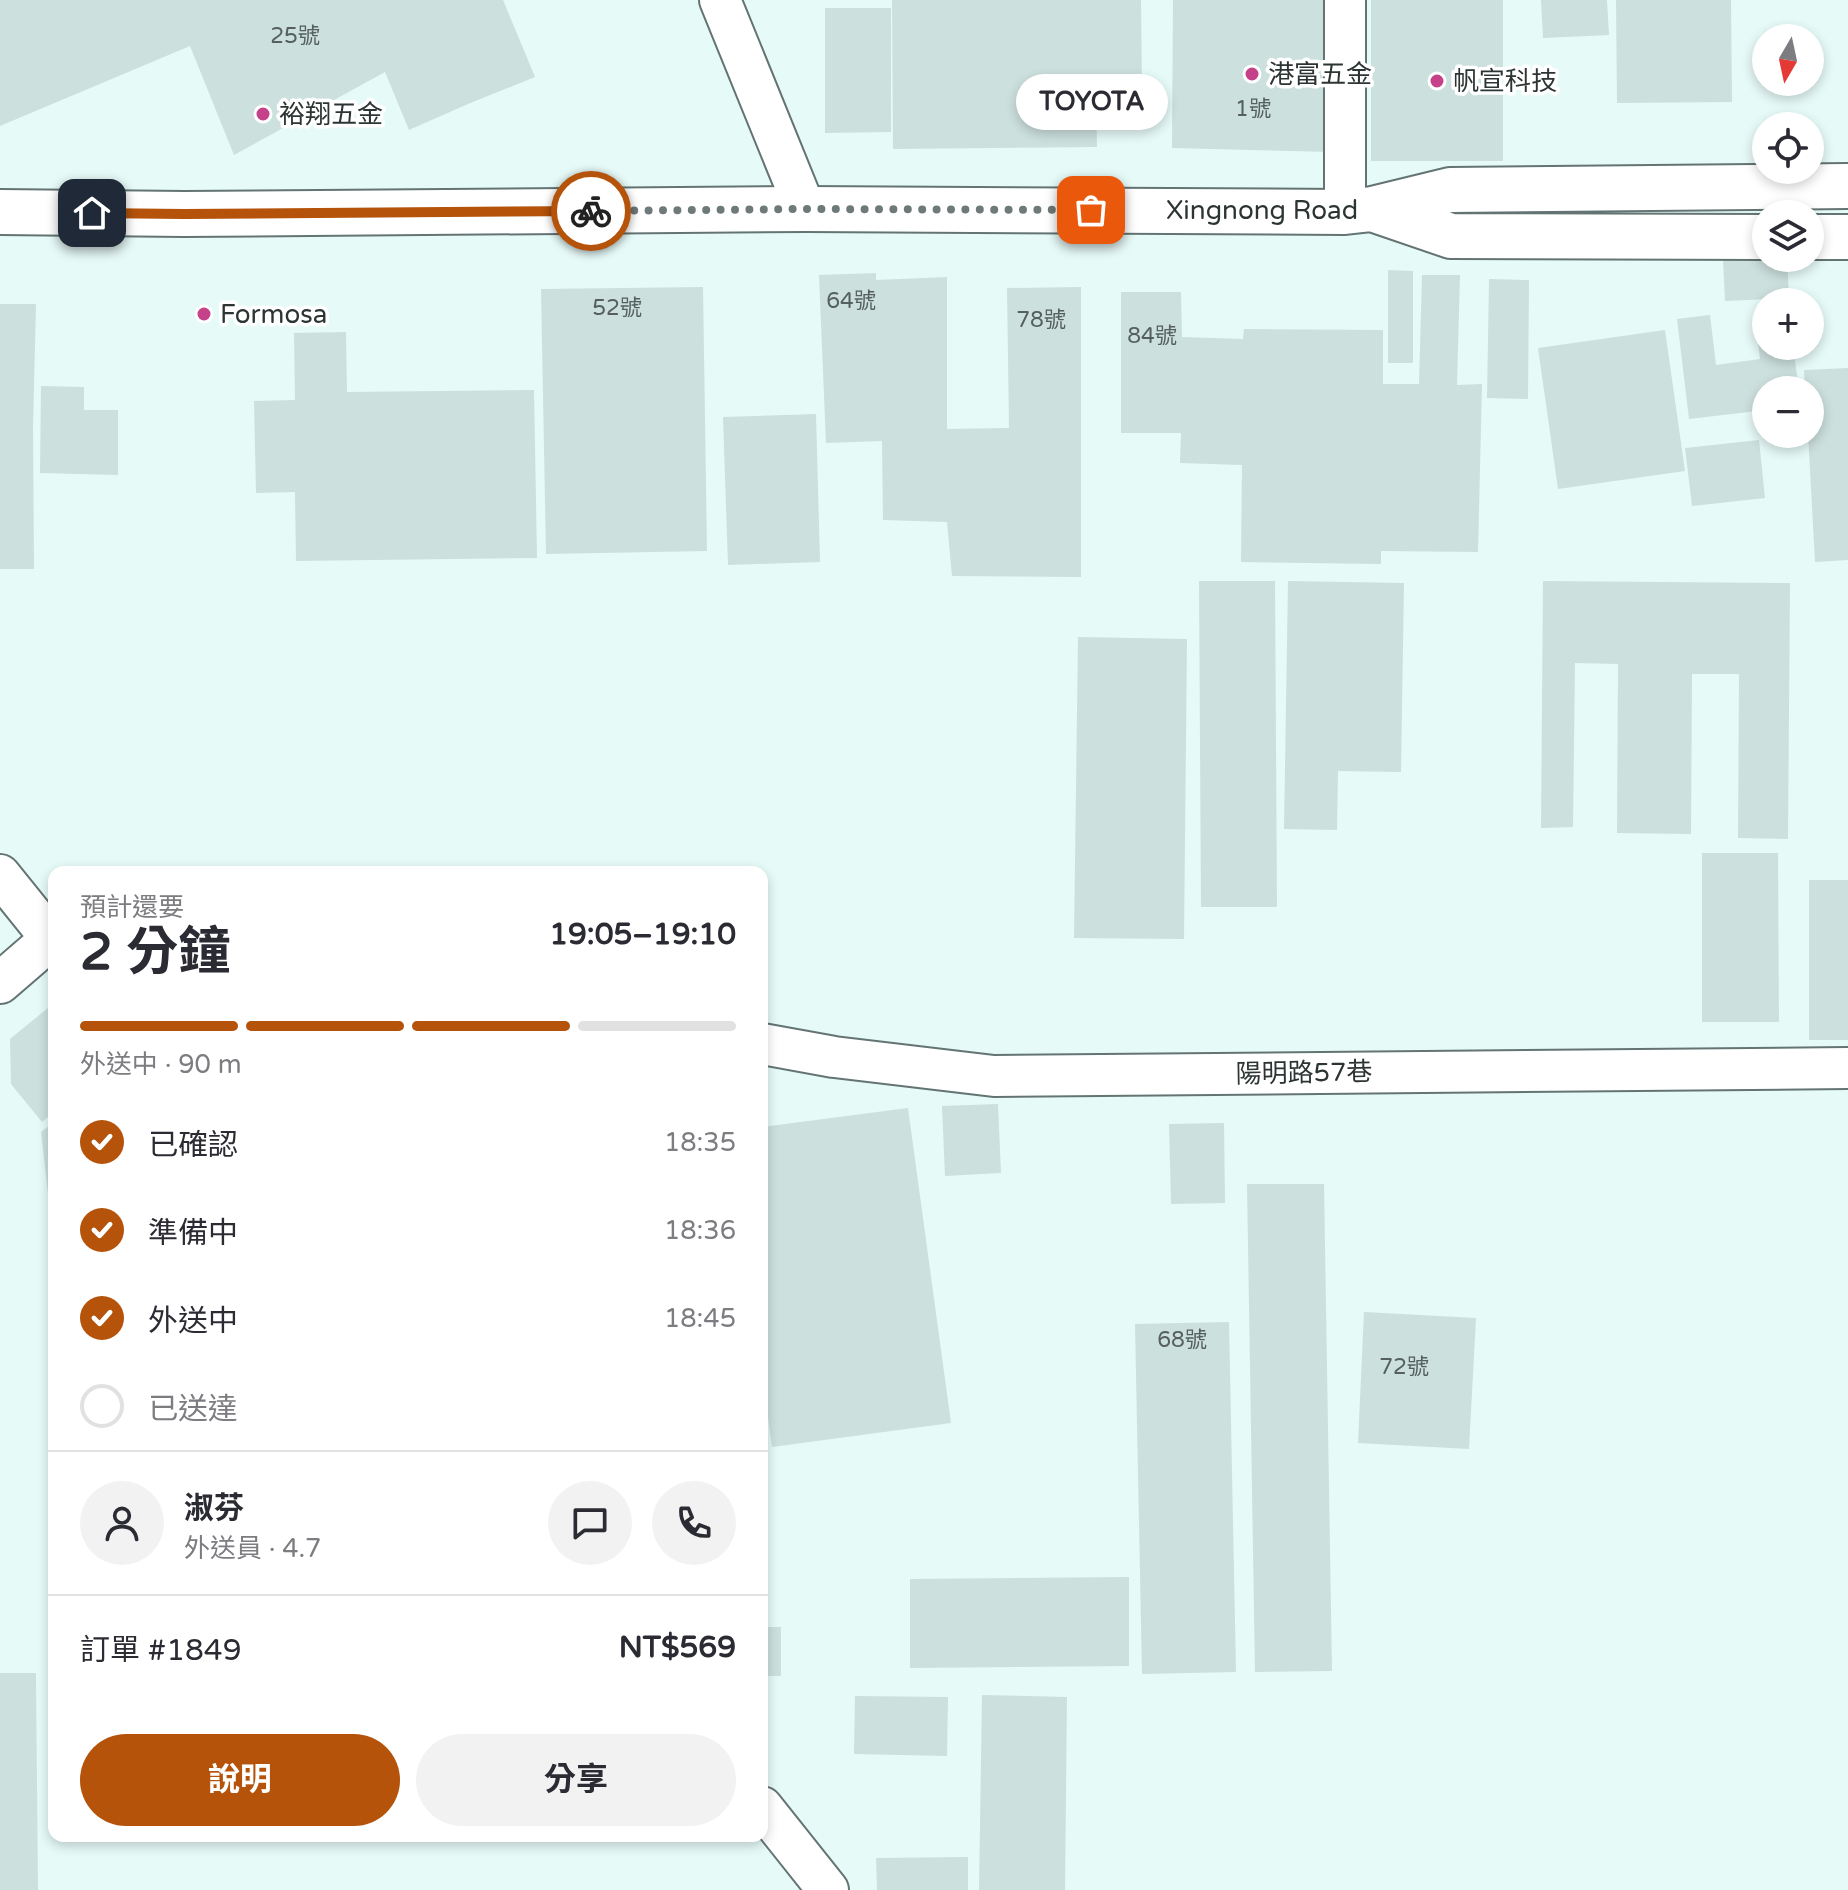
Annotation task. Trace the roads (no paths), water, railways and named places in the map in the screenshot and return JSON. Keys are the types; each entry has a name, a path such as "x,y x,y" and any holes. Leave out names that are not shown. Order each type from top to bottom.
{"main road":[{"name":"Xingnong Road","path":"0,212 184,214 805,209 1358,211 1450,190 1848,186"},
{"name":"Xingnong Road","path":"1358,211 1451,236 1752,237"},
{"path":"1824,237 1848,237"}],"street":[{"path":"720,0 805,209"},
{"path":"1345,0 1358,211"},
{"path":"0,875 48,934"},
{"path":"0,983 48,944"},
{"name":"陽明路57巷","path":"768,1045 834,1057 994,1076 1848,1068"},
{"path":"768,1815 828,1890"}],"place":[{"name":"港富五金","path":"1252,74"},
{"name":"帆宣科技","path":"1437,81"},
{"name":"裕翔五金","path":"263,114"},
{"name":"TOYOTA","path":"1091,210"},
{"name":"Formosa","path":"204,314"}]}
